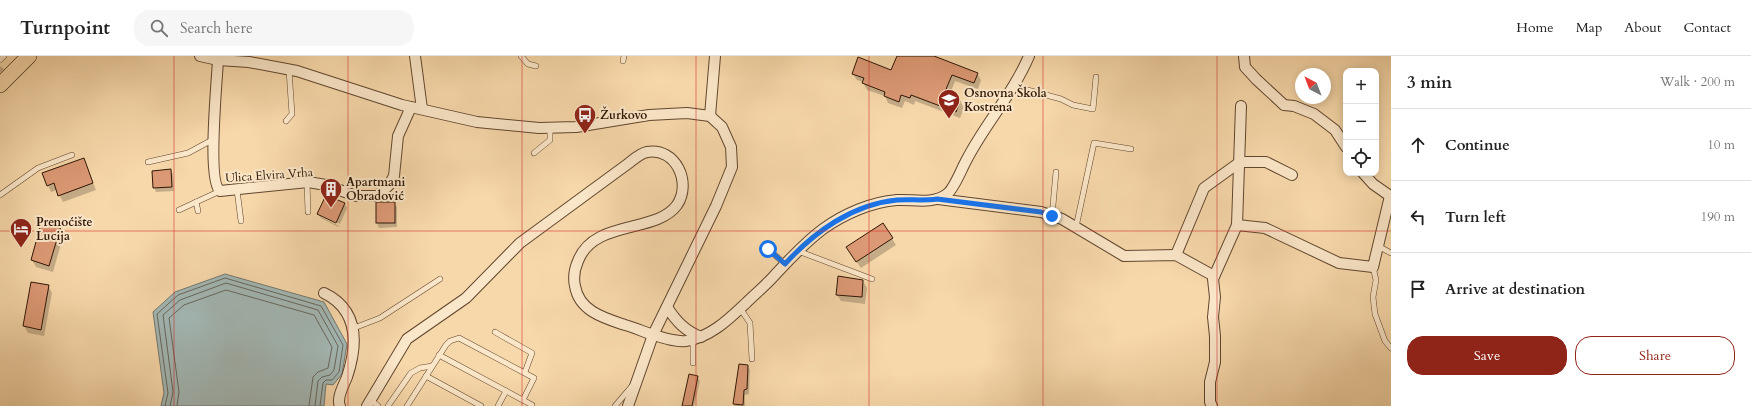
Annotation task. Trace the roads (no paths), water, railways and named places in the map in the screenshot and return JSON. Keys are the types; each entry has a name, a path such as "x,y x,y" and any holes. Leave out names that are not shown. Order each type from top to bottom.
{"main road":[{"path":"0,85 29,56"}],"street":[{"path":"200,56 249,62 289,70 411,107 477,122 550,128 576,127 649,115 687,113 710,116 722,127 731,147 732,167 716,206 653,335 628,406"},
{"path":"415,56 422,109"},
{"path":"710,116 715,56"},
{"path":"937,199 948,194 977,140 1022,73 1029,56"},
{"path":"1244,56 1246,67 1256,80 1284,105 1294,106 1314,114 1335,130 1343,142"},
{"name":"Ulica Elvira Vrha","path":"220,58 214,139 214,178 217,189 220,191 307,182 326,185 356,196 378,196 389,185 394,176 398,136 411,107"},
{"path":"1212,406 1210,402 1210,382 1215,362 1215,336 1212,317 1215,297 1213,279 1237,225 1241,106"},
{"path":"372,404 407,339 466,298 520,243 629,162 646,152 657,152 670,158 681,170 684,182 678,203 669,214 598,238 585,247 578,259 573,276 576,293 586,307 605,319 675,341 697,338 715,330 740,308 785,264 797,250 822,230 847,215 875,204 898,200 922,201 937,199 1041,212 1076,227 1124,256 1176,255 1214,276"},
{"path":"1176,255 1204,188 1240,162 1266,162 1292,175"},
{"path":"1237,225 1265,228 1339,263 1373,267 1390,196 1373,184 1365,176"},
{"path":"324,294 337,299 346,310 354,328 353,355 339,397 340,406"},
{"path":"667,306 674,318 688,332 697,338"}],"lane":[{"path":"0,60 4,56"},
{"path":"521,56 528,64 536,66"},
{"path":"286,120 292,114 289,70"},
{"path":"1014,86 1061,99 1072,106 1093,109 1096,77"},
{"path":"534,154 550,140 550,128"},
{"path":"148,162 188,153 214,139"},
{"path":"1076,227 1094,143 1131,149"},
{"path":"0,195 38,168 72,155"},
{"path":"1052,216 1056,172"},
{"path":"307,182 308,212"},
{"path":"237,190 241,221"},
{"path":"179,210 220,191"},
{"path":"196,202 198,211"},
{"path":"1378,246 1391,253"},
{"path":"768,249 785,264"},
{"path":"797,250 872,279"},
{"path":"1373,267 1376,280 1373,297 1375,314 1385,341 1391,348"},
{"path":"354,328 380,318 440,279"},
{"path":"740,308 750,322 752,359"},
{"path":"495,332 532,353 525,372"},
{"path":"407,406 439,355 450,341 459,338 534,378 523,400"},
{"path":"692,363 697,338"},
{"path":"439,355 532,405"},
{"path":"388,406 411,373 420,368 432,366"},
{"path":"426,376 481,406"},
{"path":"615,406 636,383"},
{"path":"498,406 506,391"}],"water":[{"path":"225,274 324,302 347,344 342,374 333,385 326,384 324,406 161,406 164,393 153,312 175,292"}],"place":[{"name":"Osnovna Škola Kostrena","path":"949,120"},
{"name":"Žurkovo","path":"585,134"},
{"name":"Apartmani Obradović","path":"331,208"},
{"name":"Prenoćište Lucija","path":"21,248"}]}
